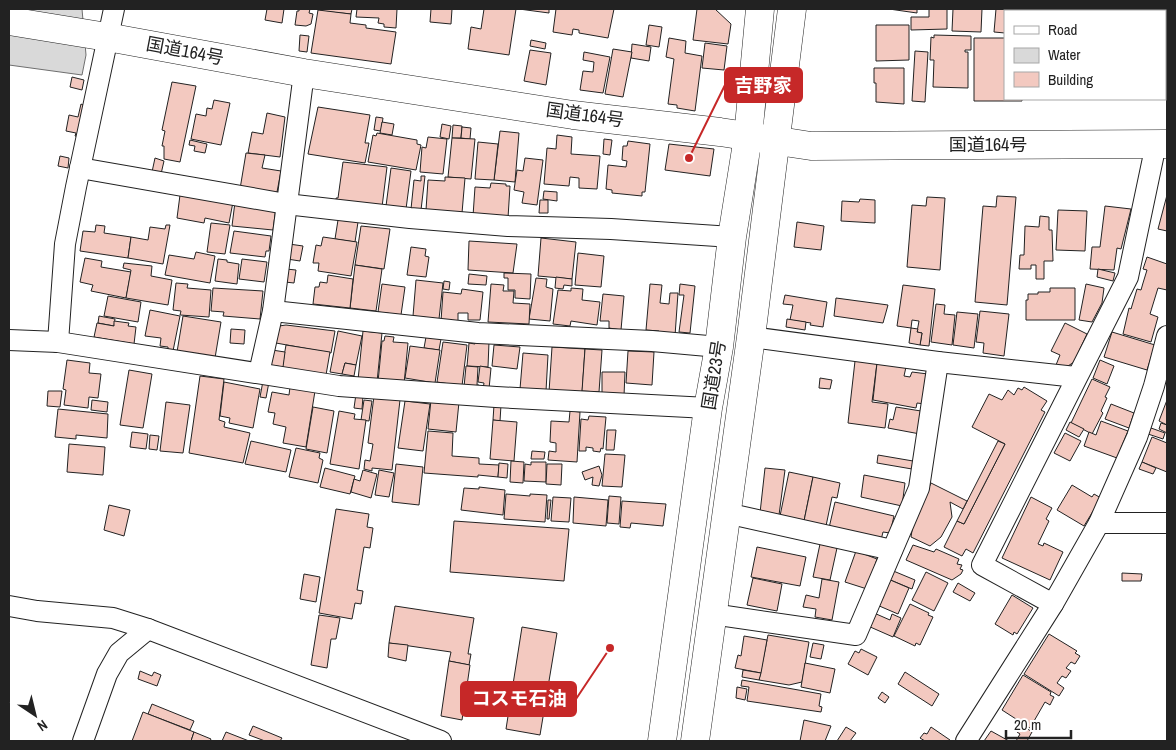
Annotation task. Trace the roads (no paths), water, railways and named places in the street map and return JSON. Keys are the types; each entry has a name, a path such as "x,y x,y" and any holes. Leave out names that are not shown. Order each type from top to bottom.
{"highway":[{"name":"国道23号","path":"662,741 708,408 719,347 732,238 748,138 760,9"},
{"name":"国道23号","path":"695,741 751,337 792,9"},
{"name":"国道164号","path":"9,21 304,74 563,113 720,132 748,138 811,146 1164,142"}],"street":[{"path":"58,342 65,244 80,168 98,36 114,9"},
{"path":"259,373 273,311 304,74"},
{"path":"1053,604 982,565 1128,277 1164,142"},
{"path":"80,168 286,204 410,218 508,226 611,228 732,238"},
{"path":"273,311 478,333 652,341 719,347"},
{"path":"751,337 938,362 1076,377"},
{"path":"9,340 58,342 339,386 496,397 708,408"},
{"path":"966,741 1053,604 1099,523 1137,437 1166,342"},
{"path":"712,614 856,635 919,488 938,362"},
{"path":"726,513 892,550"},
{"path":"1099,523 1167,523"},
{"path":"9,606 37,611 114,618 148,629 441,741"},
{"path":"83,741 107,674 119,653 148,629"}],"water":[{"path":"9,9 82,9 86,55 82,75 9,65"}],"place":[{"name":"吉野家","path":"689,158"},
{"name":"コスモ石油","path":"610,648"}]}
